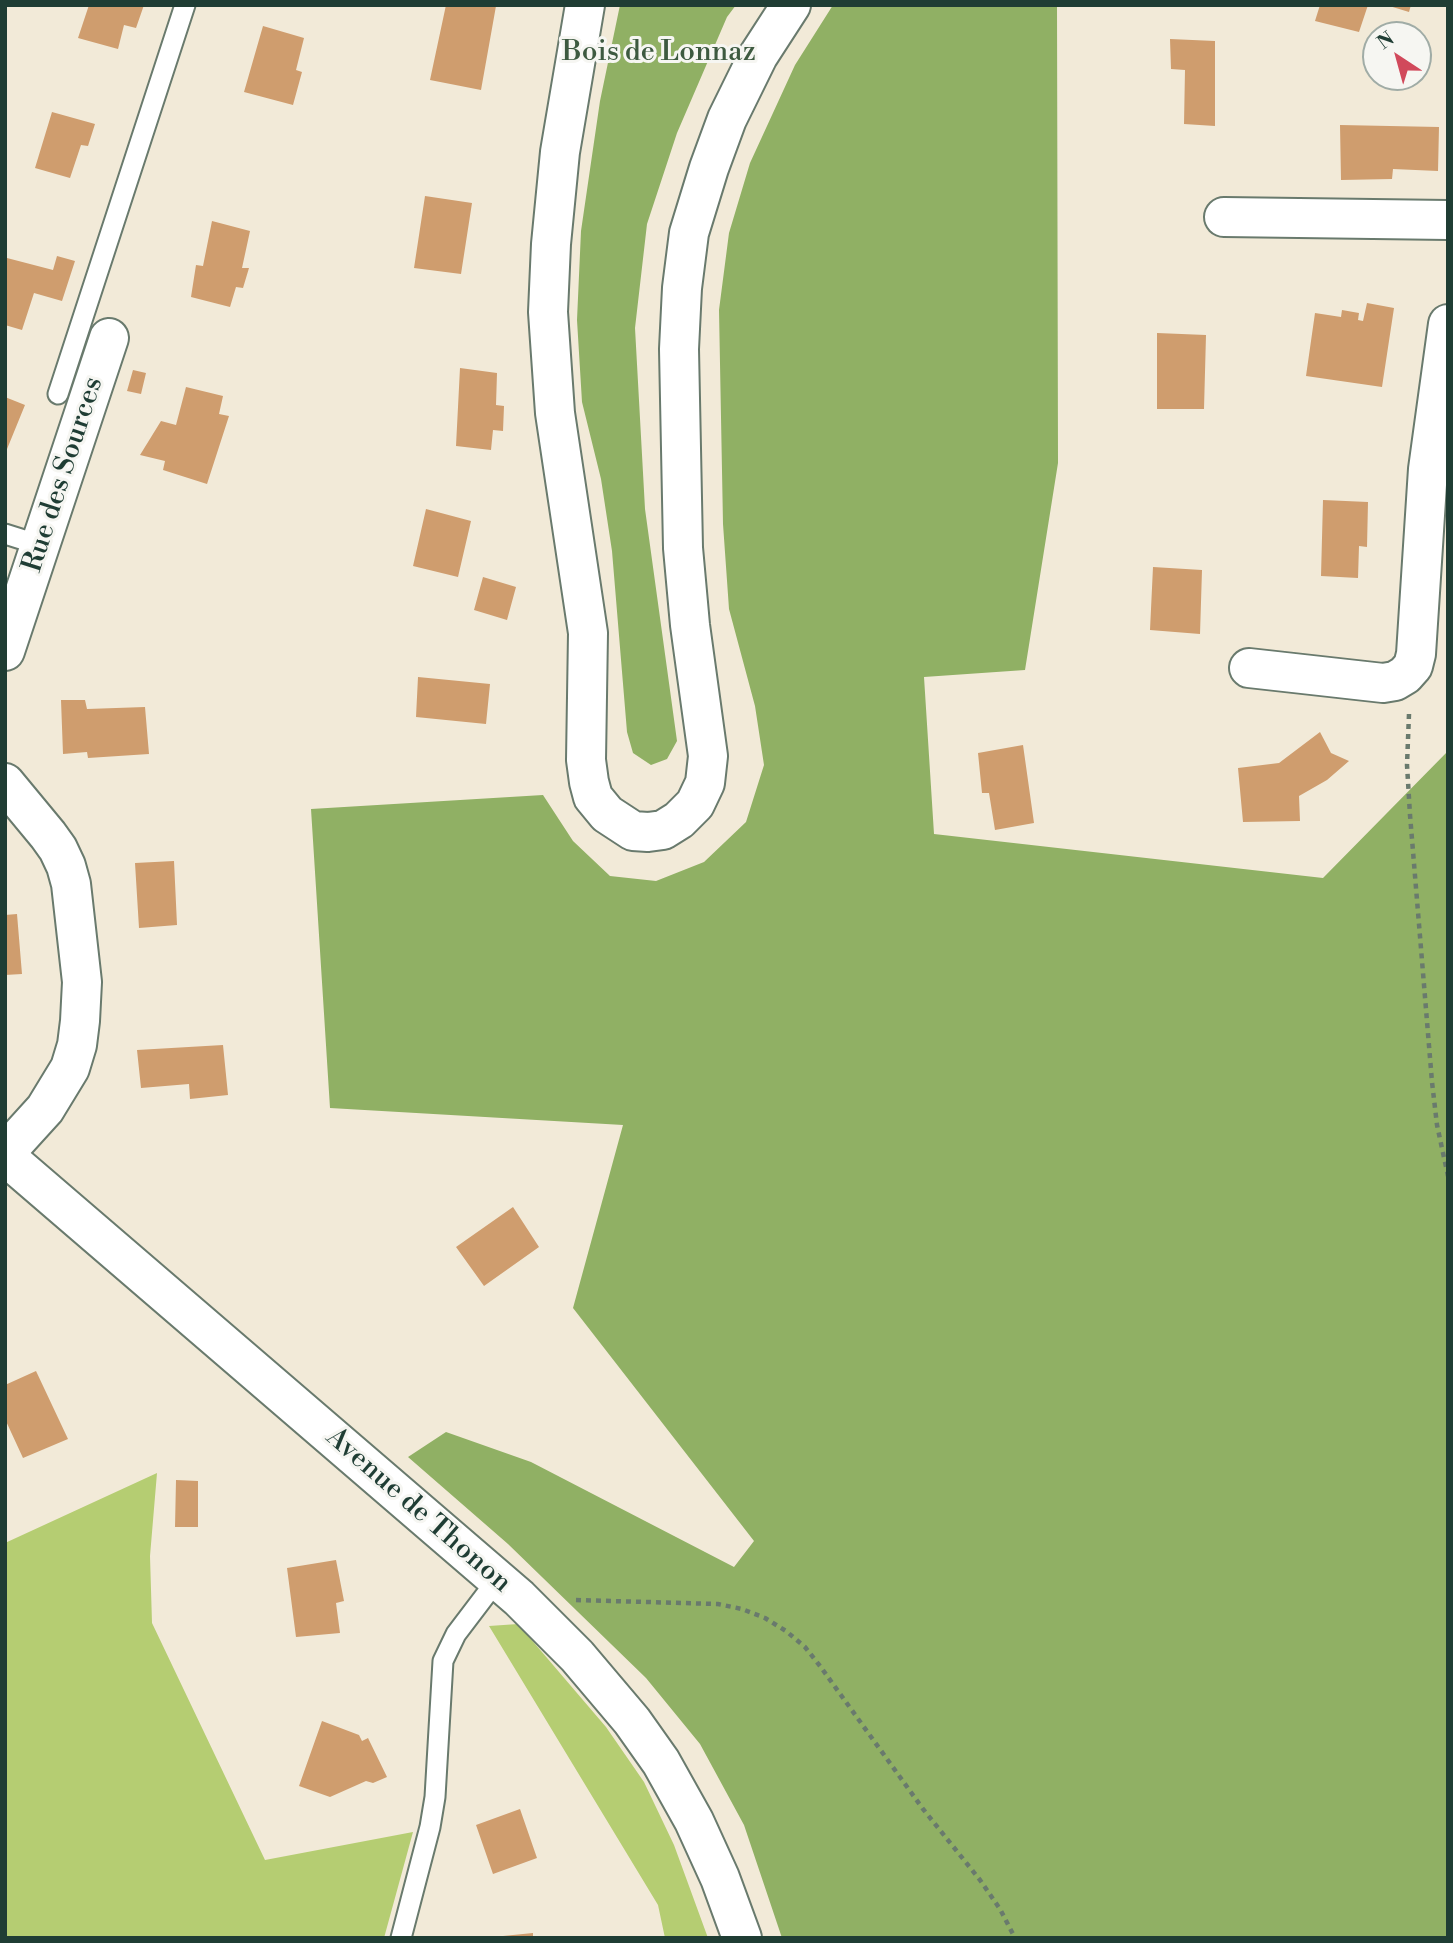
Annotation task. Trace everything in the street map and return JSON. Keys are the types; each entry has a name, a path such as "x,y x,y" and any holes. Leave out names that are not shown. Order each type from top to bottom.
{"street":[{"path":"585,5 560,152 551,244 548,312 555,413 588,633 586,760 589,782 593,797 607,814 633,831 648,832 663,830 679,820 695,804 705,783 708,757 683,548 679,349 682,288 689,233 727,118 758,56 791,5"},
{"path":"1224,217 1448,220"},
{"path":"1249,668 1383,683 1395,681 1413,666 1428,469 1448,324"},
{"name":"Rue des Sources","path":"5,651 23,540 109,338"},
{"path":"5,783 53,842 66,866 71,884 82,982 80,1021 70,1068 45,1109 5,1154"},
{"name":"Avenue de Thonon","path":"5,1154 508,1589 577,1656 632,1721 661,1762 694,1821 720,1878 742,1938"}],"lane":[{"path":"58,394 185,5"},
{"path":"401,1938 428,1837 435,1797 443,1661 456,1634 508,1589"}],"path":[{"path":"1413,666 1407,765 1410,815 1432,1082 1437,1125 1448,1176"},
{"path":"508,1589 719,1604 765,1618 786,1631 805,1647 820,1666 923,1809 980,1881 1000,1909 1015,1938"}],"green space":[{"name":"Bois de Lonnaz","path":"620,5 736,5 727,17 677,133 647,224 635,328 645,509 677,741 667,759 651,765 633,753 627,732 612,551 601,479 582,402 577,320 581,231 600,101"},
{"path":"833,5 1057,5 1058,463 1025,670 924,677 934,834 1323,878 1448,751 1448,1938 782,1938 744,1825 700,1744 646,1678 508,1544 408,1457 446,1432 531,1462 734,1567 754,1541 573,1308 623,1125 330,1108 311,809 543,795 573,841 610,876 656,881 704,862 746,822 764,765 755,706 729,609 723,524 719,310 729,233 750,163 795,65"},
{"path":"157,1473 150,1556 152,1623 265,1860 413,1832 384,1938 5,1938 5,1543"},
{"path":"518,1624 606,1727 644,1782 674,1845 708,1938 665,1938 658,1905 489,1626"}],"building":[{"path":"89,5 144,5 136,28 124,25 118,49 78,38"},
{"path":"446,5 496,6 481,90 430,80"},
{"path":"1320,5 1368,5 1359,32 1315,21"},
{"path":"1386,5 1411,5 1409,12"},
{"path":"263,26 304,38 296,70 302,72 293,105 244,92"},
{"path":"1170,39 1215,41 1215,126 1184,124 1185,70 1171,69"},
{"path":"52,112 95,124 88,146 81,145 70,178 35,168"},
{"path":"1340,125 1439,127 1438,171 1393,169 1392,179 1341,180"},
{"path":"425,196 472,203 461,274 414,268"},
{"path":"212,221 250,231 242,268 249,268 243,288 236,287 230,307 191,297 196,265 203,266"},
{"path":"57,256 75,261 62,301 34,293 22,330 5,325 7,258 53,270"},
{"path":"1367,303 1394,308 1382,387 1306,376 1315,313 1341,317 1342,310 1359,313 1358,320 1363,321"},
{"path":"1157,333 1206,335 1204,409 1157,409"},
{"path":"460,368 497,373 496,405 504,406 503,431 493,430 491,450 456,446"},
{"path":"133,370 146,373 141,394 127,391"},
{"path":"186,387 223,396 219,414 229,416 207,484 163,470 165,461 140,455 161,421 176,425"},
{"path":"5,397 25,405 5,454"},
{"path":"1323,500 1368,502 1367,547 1359,546 1358,578 1321,576"},
{"path":"426,509 471,521 458,577 413,566"},
{"path":"1153,567 1202,570 1200,634 1150,630"},
{"path":"483,577 516,587 507,620 474,610"},
{"path":"418,677 490,684 486,724 416,717"},
{"path":"61,700 85,700 87,709 145,707 149,754 88,758 87,752 63,754"},
{"path":"1320,732 1331,753 1349,761 1327,780 1299,796 1300,821 1243,822 1238,768 1279,763"},
{"path":"1023,745 1034,823 995,830 989,793 982,793 978,753"},
{"path":"174,861 177,925 139,928 135,863"},
{"path":"17,914 22,974 5,975 5,915"},
{"path":"223,1045 228,1095 190,1099 189,1084 141,1088 137,1050"},
{"path":"513,1207 539,1247 484,1286 456,1247"},
{"path":"36,1371 68,1439 23,1458 5,1419 5,1385"},
{"path":"176,1480 198,1481 198,1527 175,1527"},
{"path":"336,1560 344,1601 336,1603 340,1633 296,1637 287,1568"},
{"path":"322,1721 359,1735 362,1741 368,1738 387,1777 373,1783 366,1781 330,1797 299,1786"},
{"path":"520,1809 537,1858 493,1874 476,1825"},
{"path":"533,1933 533,1938 503,1938 503,1936"}]}
